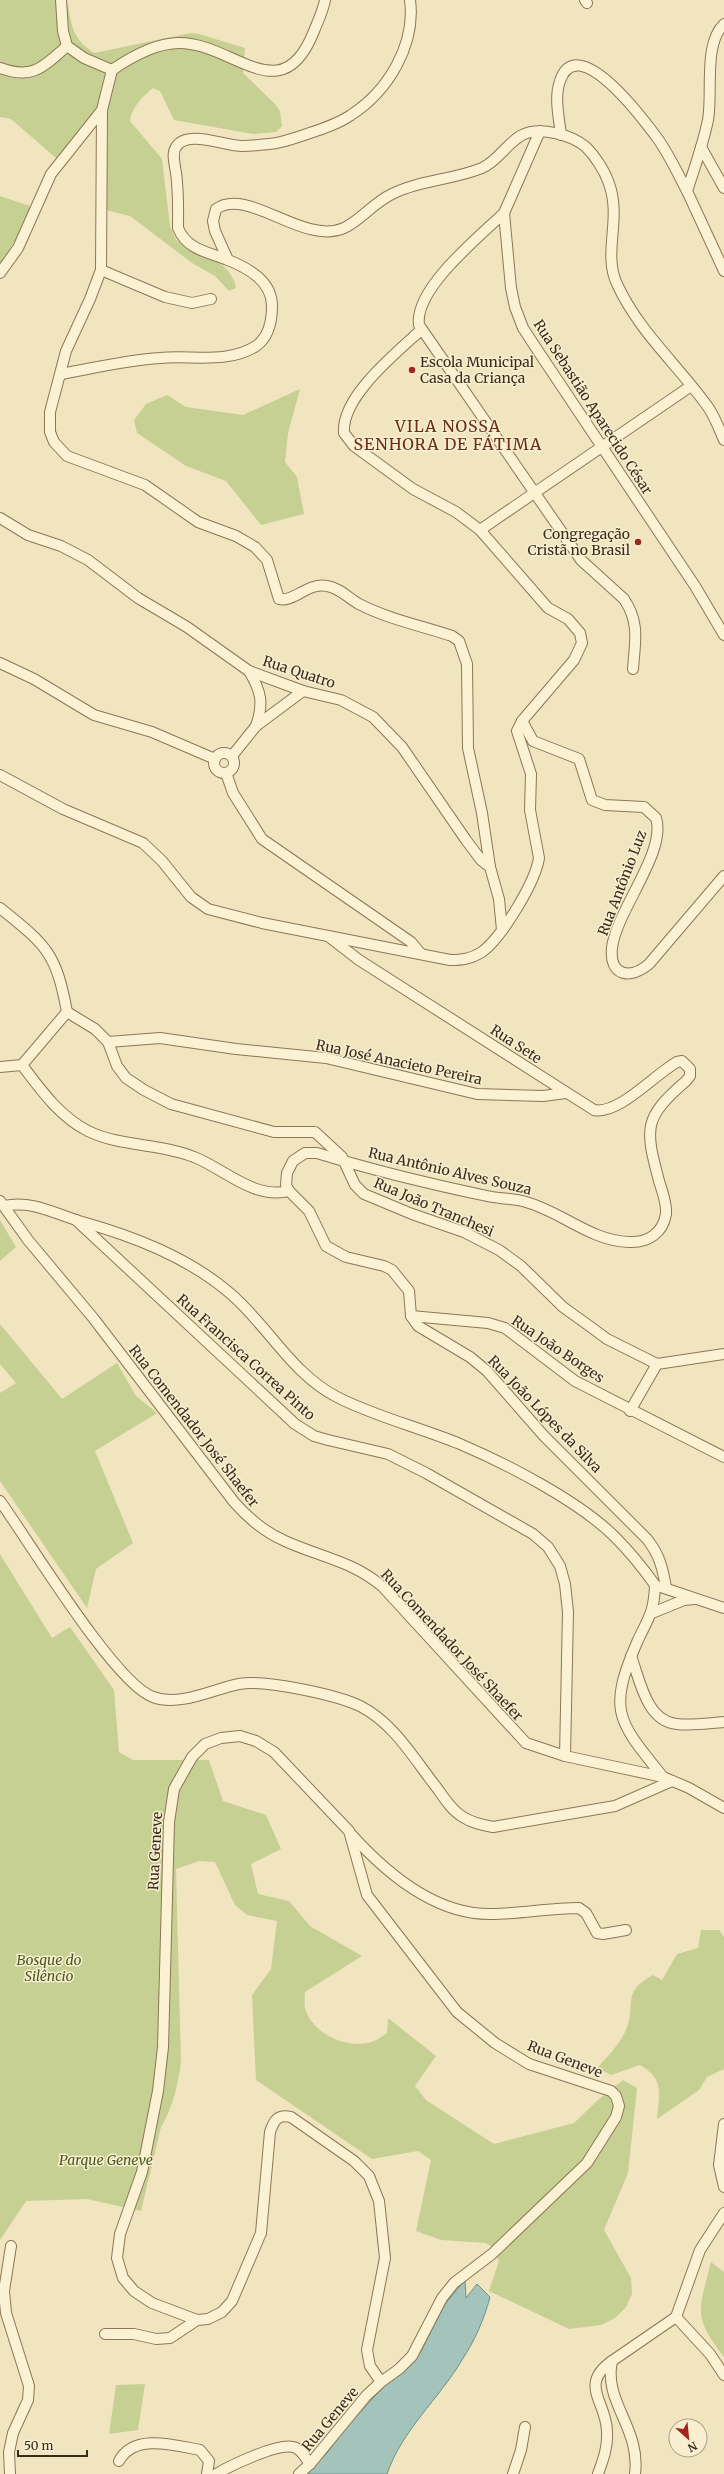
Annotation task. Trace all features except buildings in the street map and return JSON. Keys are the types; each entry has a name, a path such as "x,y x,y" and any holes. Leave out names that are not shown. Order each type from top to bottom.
{"street":[{"path":"61,0 63,31 67,46 84,58 112,70"},
{"path":"325,0 306,51 300,59 290,66 276,72 262,71 200,45 178,43 150,49 112,70 102,110 101,270 90,299 66,351 61,374 53,398 49,426 54,442 60,450 78,461 145,485 198,522 236,536 255,547 267,560 278,599 288,598 307,588 327,586 336,589 360,604 452,636 459,641 467,664 468,748 482,813 490,867"},
{"path":"61,374 160,358 228,357 243,353 257,345 267,334 272,319 272,302 263,282 247,267 200,251 181,235 178,228 177,176 173,154 176,147 188,139 198,138 241,146 271,144 332,125 350,116 383,87 399,62 409,35 410,0"},
{"path":"687,191 701,147 708,118 711,57 715,39 724,24"},
{"path":"0,68 15,73 36,71 67,46"},
{"path":"561,135 558,105 560,79 567,70 574,66 586,66 597,72 628,101 655,135 687,191 724,271"},
{"path":"0,273 18,248 51,174 102,110"},
{"path":"228,260 215,231 213,221 216,209 221,205 234,203 245,205 307,229 334,231 343,229 375,203 393,193 413,186 481,168 495,159 522,135 540,131 561,135 581,143 588,149 607,179 615,208 611,259 616,283 645,331 709,408 724,440"},
{"name":"Rua Sebastião Aparecido César","path":"540,131 504,213 510,288 523,328 695,586 724,635"},
{"path":"701,147 724,188"},
{"path":"504,213 441,274 420,313 418,319 421,330 581,560 590,571 624,599 632,612 636,626 633,669"},
{"path":"101,270 165,297 192,303 211,299"},
{"path":"0,775 63,809 143,843 162,861 191,897 208,909 262,924 450,960 464,960 482,952 502,930 522,896 537,866 539,858 530,810 531,774 517,731 522,721 574,660 582,643 580,633 568,619 548,608 480,530 456,512 413,489 354,446 344,434 346,416 372,376 421,330"},
{"path":"480,530 535,494 603,446 694,390"},
{"name":"Rua Quatro","path":"0,518 28,535 61,546 88,560 138,598 187,627 248,671 303,691 341,700 360,709 381,724 402,747 481,860 490,867 499,899 502,930"},
{"path":"0,663 34,679 94,715 152,732 215,759"},
{"path":"248,671 261,695 262,706 256,726"},
{"path":"232,756 256,726 303,691"},
{"name":"Rua Antônio Luz","path":"522,721 533,741 580,759 592,800 605,805 644,807 656,818 658,836 645,869 622,917 612,948 617,968 624,974 630,975 640,972 649,964 724,876"},
{"path":"222,753 232,756 235,761 234,768 226,773 220,773 215,769 215,759 222,753"},
{"path":"226,773 233,793 262,839 411,942 421,954"},
{"path":"0,908 36,937 45,947 57,972 67,1012 22,1065 0,1067"},
{"name":"Rua Sete","path":"328,936 359,960 566,1093 599,1111 620,1103 677,1062 682,1061 690,1069"},
{"name":"Rua João Tranchesi","path":"67,1012 95,1029 108,1042 117,1066 126,1078 144,1090 172,1104 274,1132 314,1132 332,1146 345,1162 355,1185 364,1194 412,1214 464,1232 499,1250 521,1266 563,1307 607,1338 657,1364"},
{"name":"Rua José Anacieto Pereira","path":"108,1042 160,1038 236,1049 326,1058 477,1094 543,1096 566,1093"},
{"path":"22,1065 56,1107 88,1131 109,1138 192,1156 240,1183 264,1190 288,1192 309,1211 326,1246 333,1252 384,1266 396,1274 409,1291 411,1316"},
{"name":"Rua Antônio Alves Souza","path":"288,1192 286,1179 290,1166 300,1156 310,1152 487,1197 524,1201 551,1212 604,1239 640,1242 656,1235 663,1224 666,1212 651,1153 651,1121 656,1109 690,1076 690,1069"},
{"path":"2,1203 31,1204 76,1220 139,1239 209,1278 232,1295 276,1345 302,1370 336,1396 460,1444 570,1502 615,1536 655,1585 724,1608"},
{"name":"Rua Comendador José Shaefer","path":"2,1203 28,1240 94,1319 234,1502 253,1522 285,1541 356,1568 370,1576 382,1587 518,1737 535,1747 565,1756 668,1779 724,1808"},
{"name":"Rua Francisca Correa Pinto","path":"76,1220 295,1424 314,1436 388,1454 426,1473 534,1534 548,1547 560,1566 565,1584 568,1612 565,1756"},
{"name":"Rua João Borges","path":"411,1316 488,1322 505,1328 575,1381 630,1411 724,1457"},
{"name":"Rua João Lópes da Silva","path":"411,1316 422,1330 470,1358 487,1371 544,1436 647,1539 656,1550 661,1563 666,1588"},
{"path":"630,1411 657,1364 724,1354"},
{"path":"0,1502 87,1627 126,1677 143,1692 154,1698 186,1698 240,1684 256,1683 302,1689 359,1706 393,1730 449,1805 461,1817 493,1827 615,1806 668,1779 632,1739 620,1714 619,1702 623,1680 631,1656 652,1613 655,1585"},
{"path":"652,1613 684,1600 697,1599"},
{"path":"631,1656 650,1705 665,1721 677,1724 724,1722"},
{"name":"Rua Geneve","path":"197,2320 152,2303 134,2291 122,2278 117,2258 120,2234 142,2172 158,2091 163,2047 169,1822 174,1789 192,1757 205,1744 220,1738 240,1736 256,1741 274,1752 349,1831 367,1895 456,2012 495,2043 530,2064 611,2092 616,2096 619,2106 616,2117 587,2163 492,2254 454,2283 442,2298 412,2356 399,2370 381,2382 366,2396 310,2464 299,2474"},
{"path":"349,1831 373,1859 409,1886 444,1906 489,1914 579,1908 586,1912 597,1933 603,1934 626,1930"},
{"path":"105,2334 134,2334 156,2339 170,2338 197,2320 208,2319 222,2312 232,2301 261,2233 270,2132 277,2118 284,2116 291,2117 354,2161 369,2176 379,2201 385,2258 367,2350 370,2366 381,2382"},
{"path":"724,2124 719,2165 724,2187"},
{"path":"598,2474 606,2451 607,2432 595,2384 601,2369 676,2317 700,2250 724,2212"},
{"path":"10,2474 9,2452 13,2433 28,2400 29,2386 6,2313 4,2291 11,2246"},
{"path":"676,2317 710,2354 724,2375"},
{"path":"612,2361 611,2385 633,2436 637,2457 635,2474"},
{"path":"513,2474 521,2450 525,2427"},
{"path":"118,2462 124,2452 137,2446 154,2442 200,2450 209,2461 207,2474"},
{"path":"216,2474 236,2462 279,2448 293,2446 300,2451 310,2464"}],"green space":[{"path":"0,0 67,0 72,24 77,36 86,47 94,53 191,33 245,48 243,73 275,104 280,111 282,126 276,132 253,134 174,120 160,91 153,88 135,107 130,121 162,159 170,226 176,240 203,253 221,264 228,270 233,278 236,288 229,291 215,276 192,263 130,216 106,210 108,129 88,121 57,159 11,119 0,117"},
{"path":"0,196 33,207 0,267"},
{"path":"300,389 288,433 285,462 297,477 304,514 261,525 226,481 186,466 137,433 134,420 146,404 167,395 186,407 243,415"},
{"path":"0,1220 16,1247 0,1261"},
{"path":"0,1324 62,1399 117,1363 136,1396 157,1413 95,1451 133,1543 96,1569 87,1608 0,1481 0,1393 16,1383 0,1364"},
{"path":"0,1554 52,1638 70,1627 114,1690 119,1752 133,1760 209,1760 223,1801 266,1815 281,1849 251,1864 258,1894 289,1901 310,1926 362,1956 305,1992 305,2008 315,2026 323,2033 343,2042 364,2044 376,2040 387,2033 388,2018 436,2056 415,2086 426,2100 494,2144 574,2123 599,2099 623,2080 637,2088 628,2173 604,2230 631,2278 632,2294 626,2307 615,2318 601,2325 569,2329 489,2291 499,2261 492,2247 486,2243 441,2240 416,2231 431,2160 418,2151 372,2159 256,2080 252,1995 271,1969 277,1921 247,1915 235,1905 215,1862 199,1861 176,1869 181,2062 174,2096 169,2112 161,2127 141,2211 87,2199 26,2201 0,2240"},
{"path":"701,1930 719,1930 724,1937 724,2069 707,2077 699,2090 657,2119 659,2088 657,2082 648,2071 640,2065 611,2075 597,2068 617,2045 626,2030 629,2021 631,2000 636,1988 643,1981 653,1975 662,1980 677,1954 698,1948"},
{"path":"711,2262 724,2272 724,2357 707,2331 701,2312 703,2292"},
{"path":"145,2384 138,2430 109,2434 116,2385"}],"water":[{"path":"465,2280 466,2298 477,2284 490,2297 479,2330 453,2374 402,2443 387,2474 306,2474 327,2453 344,2430 384,2386 420,2353 445,2304"}],"place":[{"name":"Escola Municipal Casa da Criança","path":"412,370"},
{"name":"Congregação Cristã no Brasil","path":"638,542"}],"district":[{"name":"VILA NOSSA SENHORA DE FÁTIMA","path":"448,435"}],"park label":[{"name":"Bosque do Silêncio","path":"49,1968"},
{"name":"Parque Geneve","path":"106,2160"}]}
